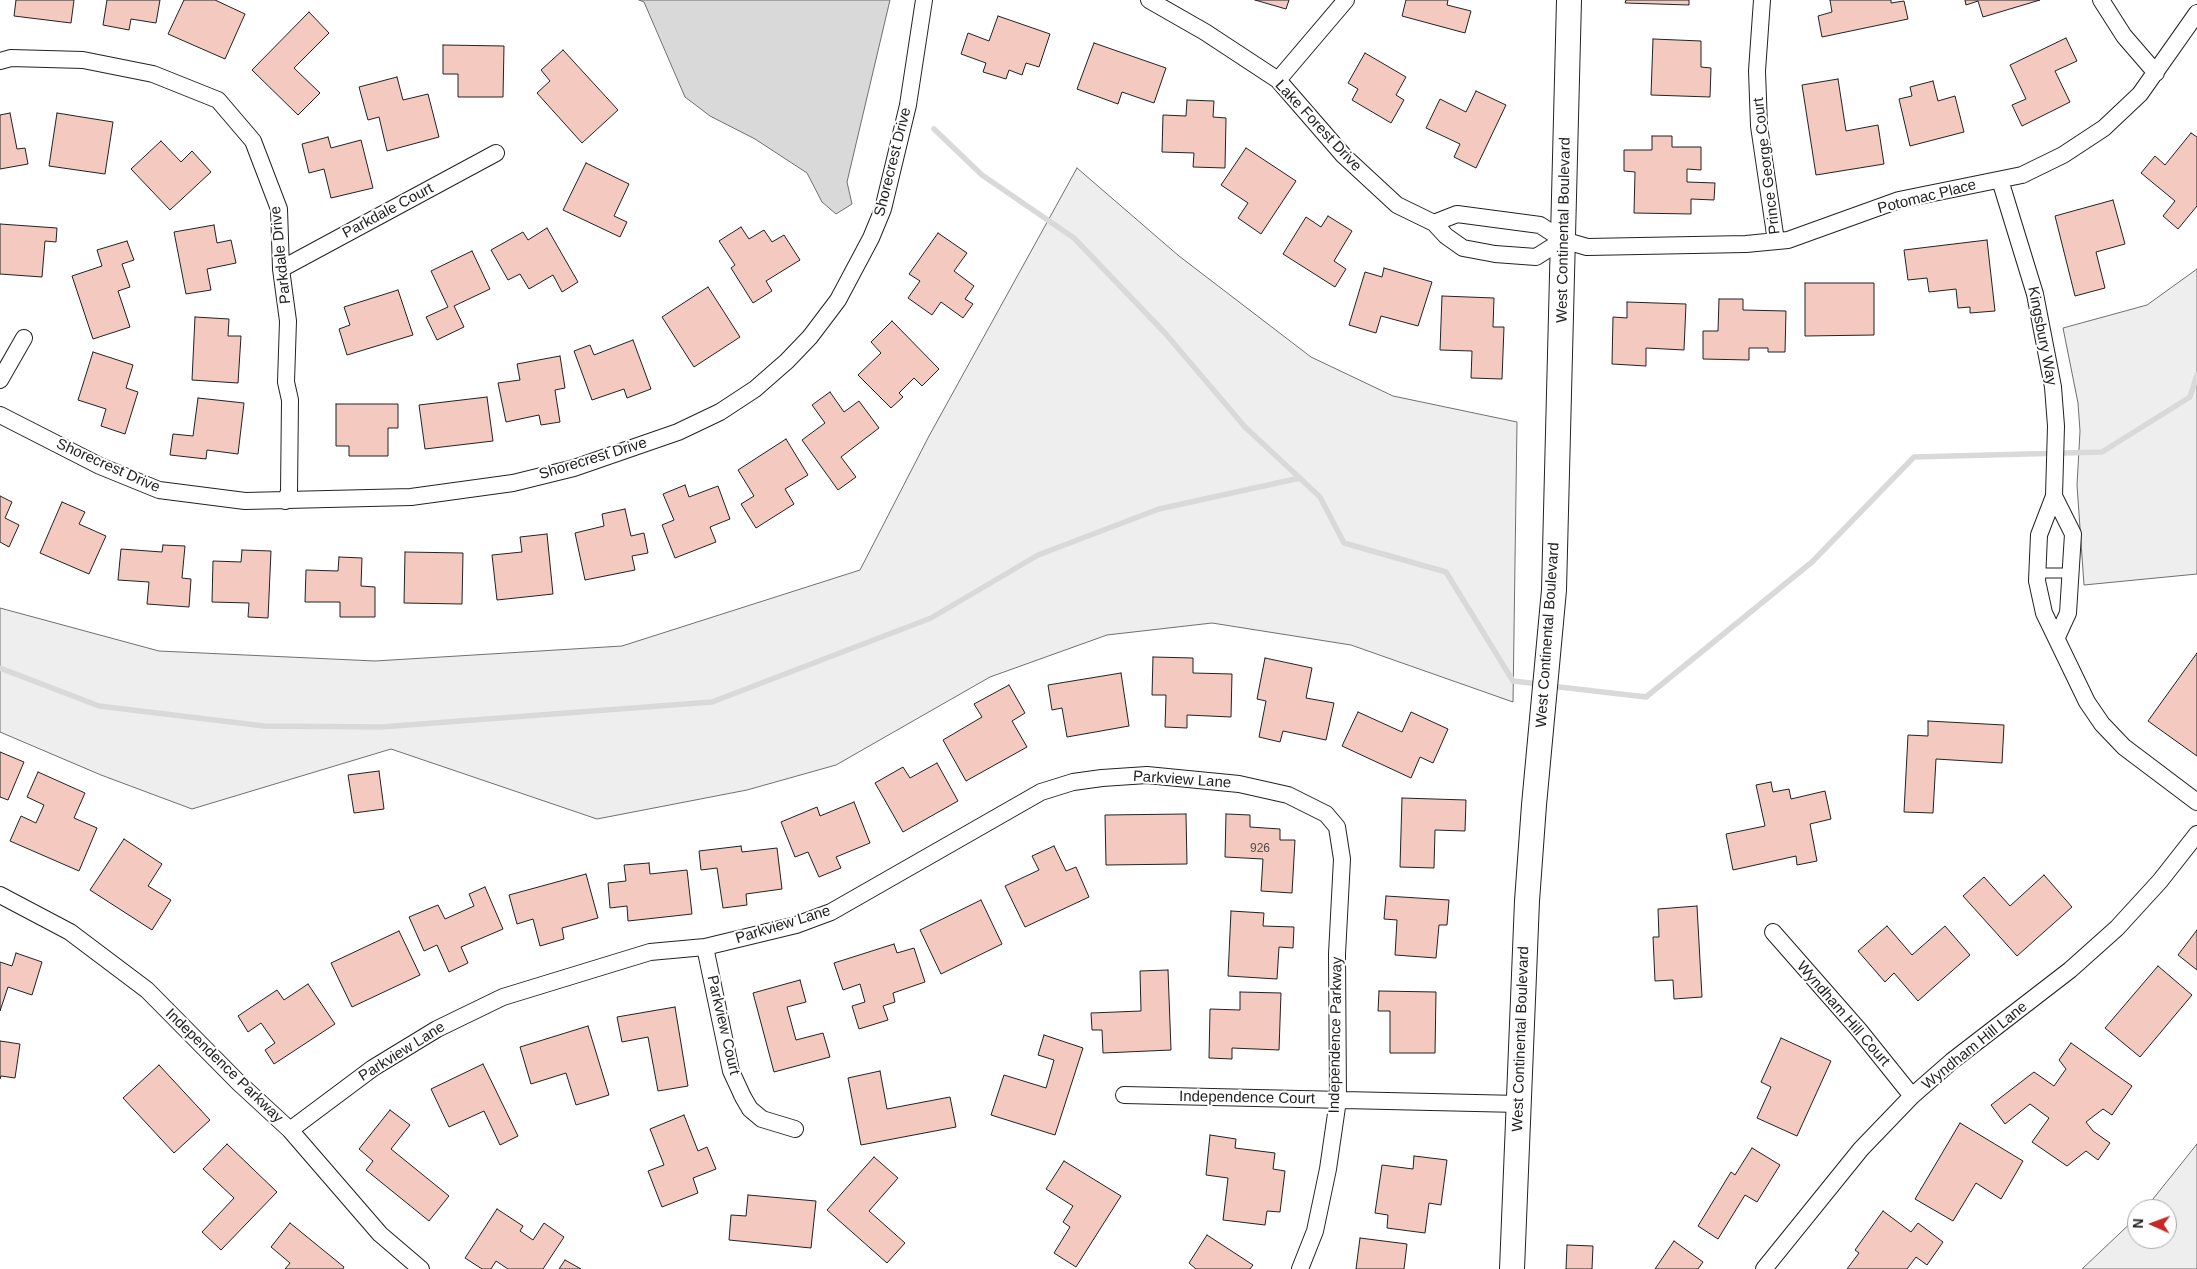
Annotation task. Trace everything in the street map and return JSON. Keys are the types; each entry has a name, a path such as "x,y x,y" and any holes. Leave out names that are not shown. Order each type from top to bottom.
{"main road":[{"name":"West Continental Boulevard","path":"1512,1269 1527,901 1552,610 1570,0"}],"street":[{"name":"Shorecrest Drive","path":"0,415 100,466 159,490 245,501 410,497 513,483 574,468 678,432 720,412 755,389 810,338 838,300 871,238 883,209 908,105 924,0"},
{"name":"Lake Forest Drive","path":"1149,0 1205,32 1278,80 1344,156 1397,205 1434,223 1446,236 1463,248 1495,254 1536,257 1563,240"},
{"path":"1278,80 1346,0"},
{"name":"Prince George Court","path":"1762,0 1757,71 1759,126 1776,241"},
{"path":"2101,0 2124,36 2156,73"},
{"name":"Potomac Place","path":"1563,240 1586,247 1746,244 1788,240 1899,200 2022,175 2063,154 2104,128 2140,94 2197,13"},
{"name":"Parkdale Drive","path":"0,61 11,58 83,60 153,74 218,100 253,141 279,209 282,269 288,321 286,382 290,400 289,492 285,501"},
{"name":"Parkdale Court","path":"282,269 496,153"},
{"name":"Kingsbury Way","path":"2000,180 2035,294 2053,387 2056,426 2054,496 2039,535 2037,573 2044,613 2057,637 2064,658 2087,702 2102,724 2124,747 2197,802"},
{"path":"1434,223 1457,214 1540,224 1563,240"},
{"path":"0,380 24,338"},
{"name":"Kingsbury Way","path":"2054,496 2073,534 2068,613 2057,637"},
{"name":"Parkview Lane","path":"290,1130 373,1068 437,1029 503,997 650,952 704,947 796,924 831,912 1041,792 1073,782 1147,775 1239,784 1288,795 1326,814 1337,827"},
{"name":"Independence Parkway","path":"1300,1269 1315,1231 1328,1169 1338,1100 1337,954 1342,859 1337,827"},
{"name":"Wyndham Hill Lane","path":"1764,1269 1861,1149 1912,1096 1952,1061 2070,970 2097,946 2160,881 2197,834"},
{"name":"Independence Parkway","path":"0,895 70,932 147,990 239,1084 290,1130 380,1234 421,1269"},
{"name":"Wyndham Hill Court","path":"1773,932 1859,1030 1912,1096"},
{"name":"Parkview Court","path":"704,947 731,1071 743,1097 750,1109 762,1119 795,1129"},
{"name":"Independence Court","path":"1124,1095 1519,1104"}],"lane":[{"path":"2037,573 2071,573"}],"shaded area":[{"path":"639,0 890,0 847,182 852,204 836,214 822,202 807,173 755,139 710,116 685,97 644,2"},
{"path":"1077,168 1179,256 1311,357 1393,396 1517,422 1513,702 1351,645 1212,623 1107,635 990,677 836,765 747,790 597,819 391,749 192,809 101,775 0,732 0,608 159,651 375,661 622,646 860,570 929,436"},
{"path":"2197,269 2197,574 2084,585 2077,485 2080,431 2078,403 2063,328 2147,305"},
{"path":"2197,1144 2197,1269 2082,1269 2127,1226 2127,1249 2177,1249 2177,1199 2153,1199"}],"building":[{"path":"16,0 74,0 71,23 14,16"},
{"path":"107,0 160,0 156,23 131,19 129,30 103,25"},
{"path":"184,0 215,0 245,14 225,59 168,34"},
{"path":"1255,0 1289,0 1286,9"},
{"path":"1406,0 1448,0 1447,5 1471,11 1465,33 1402,16"},
{"path":"1626,0 1689,0 1689,5 1625,3"},
{"path":"1830,0 1891,0 1891,3 1904,1 1908,19 1822,37 1818,16 1832,12"},
{"path":"1965,0 2040,0 1983,17 1978,1 1966,5"},
{"path":"309,12 329,33 294,68 320,93 298,115 252,70"},
{"path":"998,16 1050,34 1039,67 1026,63 1022,75 1009,70 1006,79 983,72 986,63 961,54 968,33 989,41"},
{"path":"2066,38 2077,61 2055,71 2070,102 2022,126 2012,105 2026,99 2010,65"},
{"path":"1653,39 1701,41 1701,67 1711,68 1710,97 1651,95"},
{"path":"1094,43 1166,68 1154,103 1122,92 1118,104 1077,89"},
{"path":"443,45 504,46 503,97 458,97 458,74 443,74"},
{"path":"563,50 618,110 582,143 537,93 550,81 541,70"},
{"path":"1365,53 1406,77 1396,95 1404,100 1391,123 1352,100 1358,89 1348,83"},
{"path":"397,77 403,100 428,94 439,137 387,151 379,117 368,120 359,87"},
{"path":"1838,79 1846,131 1878,125 1884,164 1816,175 1802,85"},
{"path":"1933,81 1938,101 1955,96 1964,132 1910,146 1899,99 1912,96 1910,87"},
{"path":"1476,91 1506,105 1476,168 1454,157 1460,144 1426,128 1440,99 1466,112"},
{"path":"1187,100 1214,101 1213,117 1226,118 1225,168 1193,167 1194,153 1162,152 1163,115 1186,116"},
{"path":"10,113 17,149 25,148 28,164 0,169 0,115"},
{"path":"57,113 113,122 105,174 49,166"},
{"path":"2191,133 2197,137 2197,206 2178,229 2163,216 2175,201 2141,173 2155,156 2165,165"},
{"path":"1652,136 1672,136 1672,147 1701,147 1701,170 1687,169 1687,182 1715,183 1714,200 1691,199 1691,214 1634,213 1635,172 1624,171 1624,150 1652,150"},
{"path":"328,137 331,148 361,140 373,188 331,198 324,169 309,173 302,144"},
{"path":"161,141 181,162 192,151 211,172 170,210 131,169"},
{"path":"1246,148 1296,181 1261,234 1238,218 1248,203 1221,185"},
{"path":"586,163 629,184 614,216 627,222 620,237 563,210"},
{"path":"2113,200 2125,244 2096,252 2105,288 2075,296 2055,216"},
{"path":"1328,216 1352,231 1334,261 1346,269 1335,287 1283,254 1306,217 1321,227"},
{"path":"0,224 57,228 56,242 45,241 42,277 0,274"},
{"path":"214,225 217,243 231,240 236,263 207,269 211,290 186,294 174,232"},
{"path":"741,227 749,239 764,230 772,242 784,235 800,260 766,281 772,291 753,303 731,268 735,265 719,241"},
{"path":"547,228 578,282 562,292 553,275 529,289 520,274 508,280 491,250 523,232 528,240"},
{"path":"938,233 967,253 954,271 974,286 965,299 973,304 963,318 941,302 932,315 908,298 920,281 909,274"},
{"path":"1987,240 1995,311 1970,313 1970,307 1958,308 1956,289 1929,292 1927,278 1908,280 1904,250"},
{"path":"127,241 134,260 122,264 130,287 118,291 130,327 93,339 72,276 102,266 97,250"},
{"path":"472,251 490,289 454,306 464,327 437,340 426,317 448,307 431,271"},
{"path":"1384,268 1432,282 1418,326 1381,316 1376,333 1349,325 1365,272 1382,277"},
{"path":"1805,283 1874,283 1874,335 1805,336"},
{"path":"708,287 740,337 694,367 662,317"},
{"path":"398,290 413,335 347,355 339,329 350,325 344,307"},
{"path":"1442,296 1494,298 1493,327 1504,327 1502,379 1471,378 1472,351 1440,350"},
{"path":"1719,299 1743,299 1743,310 1786,311 1785,352 1768,352 1768,348 1749,348 1749,360 1703,359 1703,331 1718,331"},
{"path":"1627,302 1686,304 1684,350 1646,348 1646,366 1612,364 1613,317 1627,318"},
{"path":"195,317 229,319 228,336 241,336 238,383 192,380"},
{"path":"892,321 939,369 922,386 914,378 899,393 903,397 891,408 858,375 881,353 871,342"},
{"path":"633,340 651,389 627,398 624,389 592,400 574,351 590,345 594,355"},
{"path":"93,352 133,365 126,388 138,392 125,434 101,426 106,409 78,400"},
{"path":"560,356 565,388 555,390 560,422 541,425 539,415 506,422 498,383 520,380 517,364"},
{"path":"830,392 844,412 859,401 879,428 841,457 856,477 838,490 802,440 825,423 812,405"},
{"path":"487,397 493,441 425,449 419,405"},
{"path":"198,398 244,403 238,454 207,450 206,459 170,455 173,434 193,436"},
{"path":"336,404 398,404 398,428 388,428 388,456 349,456 349,446 336,446"},
{"path":"786,439 808,475 785,489 794,504 756,528 741,504 754,496 738,470"},
{"path":"685,485 689,497 718,486 730,519 710,527 716,542 675,558 662,525 674,520 663,494"},
{"path":"0,496 12,502 5,518 19,525 9,547 0,542"},
{"path":"62,502 85,512 79,524 106,536 89,574 40,553"},
{"path":"625,509 631,536 644,533 648,553 632,556 635,570 585,580 575,533 604,526 602,514"},
{"path":"547,534 553,594 497,600 492,555 522,552 520,537"},
{"path":"163,545 185,546 182,578 191,579 189,607 147,604 149,582 118,580 121,549 162,552"},
{"path":"242,550 271,551 268,618 248,617 249,603 212,602 213,561 241,562"},
{"path":"405,552 463,553 462,604 404,603"},
{"path":"339,557 362,558 361,586 375,587 375,617 340,617 340,602 305,602 306,570 338,571"},
{"path":"2197,653 2197,756 2148,721"},
{"path":"1153,657 1193,658 1193,673 1232,674 1231,717 1187,715 1187,728 1165,727 1166,695 1152,695"},
{"path":"1265,658 1312,668 1306,698 1334,703 1326,740 1283,731 1280,742 1259,737 1266,701 1257,699"},
{"path":"1121,673 1129,726 1067,737 1062,708 1052,710 1048,685"},
{"path":"1009,685 1025,713 1012,721 1027,747 966,781 943,740 982,717 974,704"},
{"path":"1358,712 1402,732 1411,712 1448,729 1433,763 1420,757 1411,778 1342,746"},
{"path":"1928,721 2004,725 2002,763 1936,759 1933,813 1904,812 1908,735 1928,736"},
{"path":"0,752 24,762 8,800 0,797"},
{"path":"937,763 958,801 903,832 875,783 903,767 910,778"},
{"path":"379,771 384,809 354,813 348,775"},
{"path":"38,772 85,793 74,818 97,828 79,871 10,841 21,816 36,823 44,805 27,797"},
{"path":"1771,782 1773,792 1789,789 1791,799 1825,791 1831,819 1810,824 1817,861 1797,865 1796,856 1733,870 1726,834 1765,826 1756,785"},
{"path":"1402,798 1466,800 1465,831 1435,830 1434,868 1400,867"},
{"path":"854,802 870,843 836,857 841,868 819,877 808,852 795,857 781,822 817,807 820,816"},
{"path":"1186,814 1187,864 1106,865 1105,815"},
{"path":"1226,814 1250,815 1250,827 1280,829 1280,840 1295,840 1292,893 1261,891 1263,859 1225,857"},
{"path":"124,839 162,864 148,886 171,900 152,930 90,890"},
{"path":"741,846 742,852 777,848 782,889 746,894 747,905 723,908 717,868 701,870 699,851"},
{"path":"1054,846 1066,871 1076,867 1089,897 1025,927 1005,886 1039,870 1032,856"},
{"path":"649,863 650,874 687,870 692,914 628,921 627,906 610,908 608,883 626,881 624,865"},
{"path":"586,874 598,918 562,928 564,939 540,946 533,919 517,924 509,895"},
{"path":"2044,875 2072,907 2017,956 1963,896 1984,877 2010,906"},
{"path":"485,887 503,929 461,947 468,963 449,972 437,945 424,951 409,917 438,905 445,919 474,906 469,894"},
{"path":"1386,896 1449,900 1447,925 1439,925 1436,958 1395,955 1397,920 1384,919"},
{"path":"981,900 1002,944 941,974 920,930"},
{"path":"1697,906 1702,997 1674,999 1673,980 1655,981 1653,937 1659,937 1658,909"},
{"path":"1231,911 1264,913 1263,926 1294,927 1293,948 1279,947 1277,979 1228,976"},
{"path":"1887,926 1912,955 1945,926 1970,955 1918,1001 1894,973 1885,982 1858,951"},
{"path":"2197,930 2197,970 2178,955"},
{"path":"399,931 420,975 352,1007 331,963"},
{"path":"894,944 897,953 914,948 925,982 893,993 895,1002 883,1006 888,1020 859,1029 852,1006 865,1002 860,984 843,990 834,963"},
{"path":"16,953 42,962 32,995 8,987 0,1011 0,962 12,966"},
{"path":"2158,966 2192,995 2140,1057 2105,1028"},
{"path":"1168,970 1171,1050 1103,1053 1102,1030 1092,1030 1091,1013 1141,1011 1140,971"},
{"path":"800,980 806,1002 787,1007 796,1040 823,1033 830,1057 774,1072 753,993"},
{"path":"308,984 335,1024 274,1064 265,1050 275,1043 261,1023 248,1032 238,1016 277,990 284,1000"},
{"path":"1379,991 1436,992 1435,1053 1390,1053 1390,1011 1378,1011"},
{"path":"1240,992 1281,993 1279,1050 1232,1048 1232,1059 1209,1058 1210,1009 1240,1010"},
{"path":"675,1007 688,1086 658,1091 648,1037 622,1042 617,1017"},
{"path":"588,1026 609,1095 576,1105 566,1073 531,1084 520,1047"},
{"path":"1044,1035 1083,1048 1055,1135 991,1115 1004,1075 1046,1088 1054,1060 1038,1055"},
{"path":"1781,1038 1831,1061 1797,1136 1757,1118 1771,1087 1761,1082"},
{"path":"0,1041 20,1044 15,1078 1,1076 0,1079"},
{"path":"2071,1043 2132,1086 2112,1115 2103,1109 2086,1122 2093,1131 2110,1143 2098,1160 2086,1151 2067,1166 2032,1142 2049,1118 2030,1104 2005,1124 1991,1105 2034,1072 2054,1086 2066,1069 2059,1060"},
{"path":"483,1064 518,1136 500,1145 484,1111 449,1127 431,1089"},
{"path":"159,1065 210,1120 174,1153 123,1098"},
{"path":"880,1071 887,1109 950,1097 956,1127 861,1145 848,1078"},
{"path":"390,1110 410,1125 391,1149 449,1196 429,1221 366,1170 373,1161 359,1149"},
{"path":"684,1115 698,1151 707,1147 716,1169 693,1178 698,1193 662,1207 648,1171 664,1165 650,1129"},
{"path":"1960,1123 2023,1161 2001,1199 1976,1183 1953,1221 1915,1199"},
{"path":"1210,1135 1236,1139 1235,1148 1275,1153 1273,1169 1285,1171 1280,1212 1267,1211 1265,1225 1223,1220 1228,1178 1206,1175"},
{"path":"227,1144 277,1192 221,1250 202,1232 234,1198 203,1169"},
{"path":"1752,1148 1780,1165 1757,1202 1745,1195 1718,1239 1698,1226 1731,1172 1735,1175"},
{"path":"1414,1156 1447,1160 1441,1205 1429,1203 1425,1233 1387,1228 1388,1215 1375,1213 1382,1165 1413,1169"},
{"path":"874,1157 898,1178 869,1211 905,1243 887,1263 827,1210"},
{"path":"1064,1161 1121,1196 1076,1267 1054,1253 1070,1227 1063,1222 1073,1206 1046,1189"},
{"path":"748,1195 816,1201 811,1248 729,1240 731,1215 746,1216"},
{"path":"497,1209 523,1226 520,1231 533,1240 544,1223 564,1237 543,1269 508,1269 496,1261 491,1269 482,1269 465,1258"},
{"path":"1883,1211 1911,1232 1918,1223 1943,1242 1927,1265 1916,1257 1907,1269 1847,1269 1859,1253 1855,1250"},
{"path":"290,1223 344,1267 343,1269 285,1269 290,1263 271,1247"},
{"path":"1207,1235 1253,1265 1250,1269 1196,1269 1189,1263"},
{"path":"1360,1238 1407,1244 1404,1269 1356,1269"},
{"path":"1674,1241 1703,1262 1698,1269 1655,1269"},
{"path":"1567,1245 1593,1246 1592,1269 1566,1269"},
{"path":"565,1260 581,1269 559,1269"}],"waterway":[{"path":"934,129 982,175 1074,238 1165,333 1245,427 1320,497 1344,543 1446,572 1513,681 1539,684"},
{"path":"1551,686 1646,697 1812,562 1914,457 2102,452 2190,397 2197,375"},
{"path":"0,668 99,706 264,726 381,727 712,702 931,618 1038,555 1159,509 1300,478"}]}
